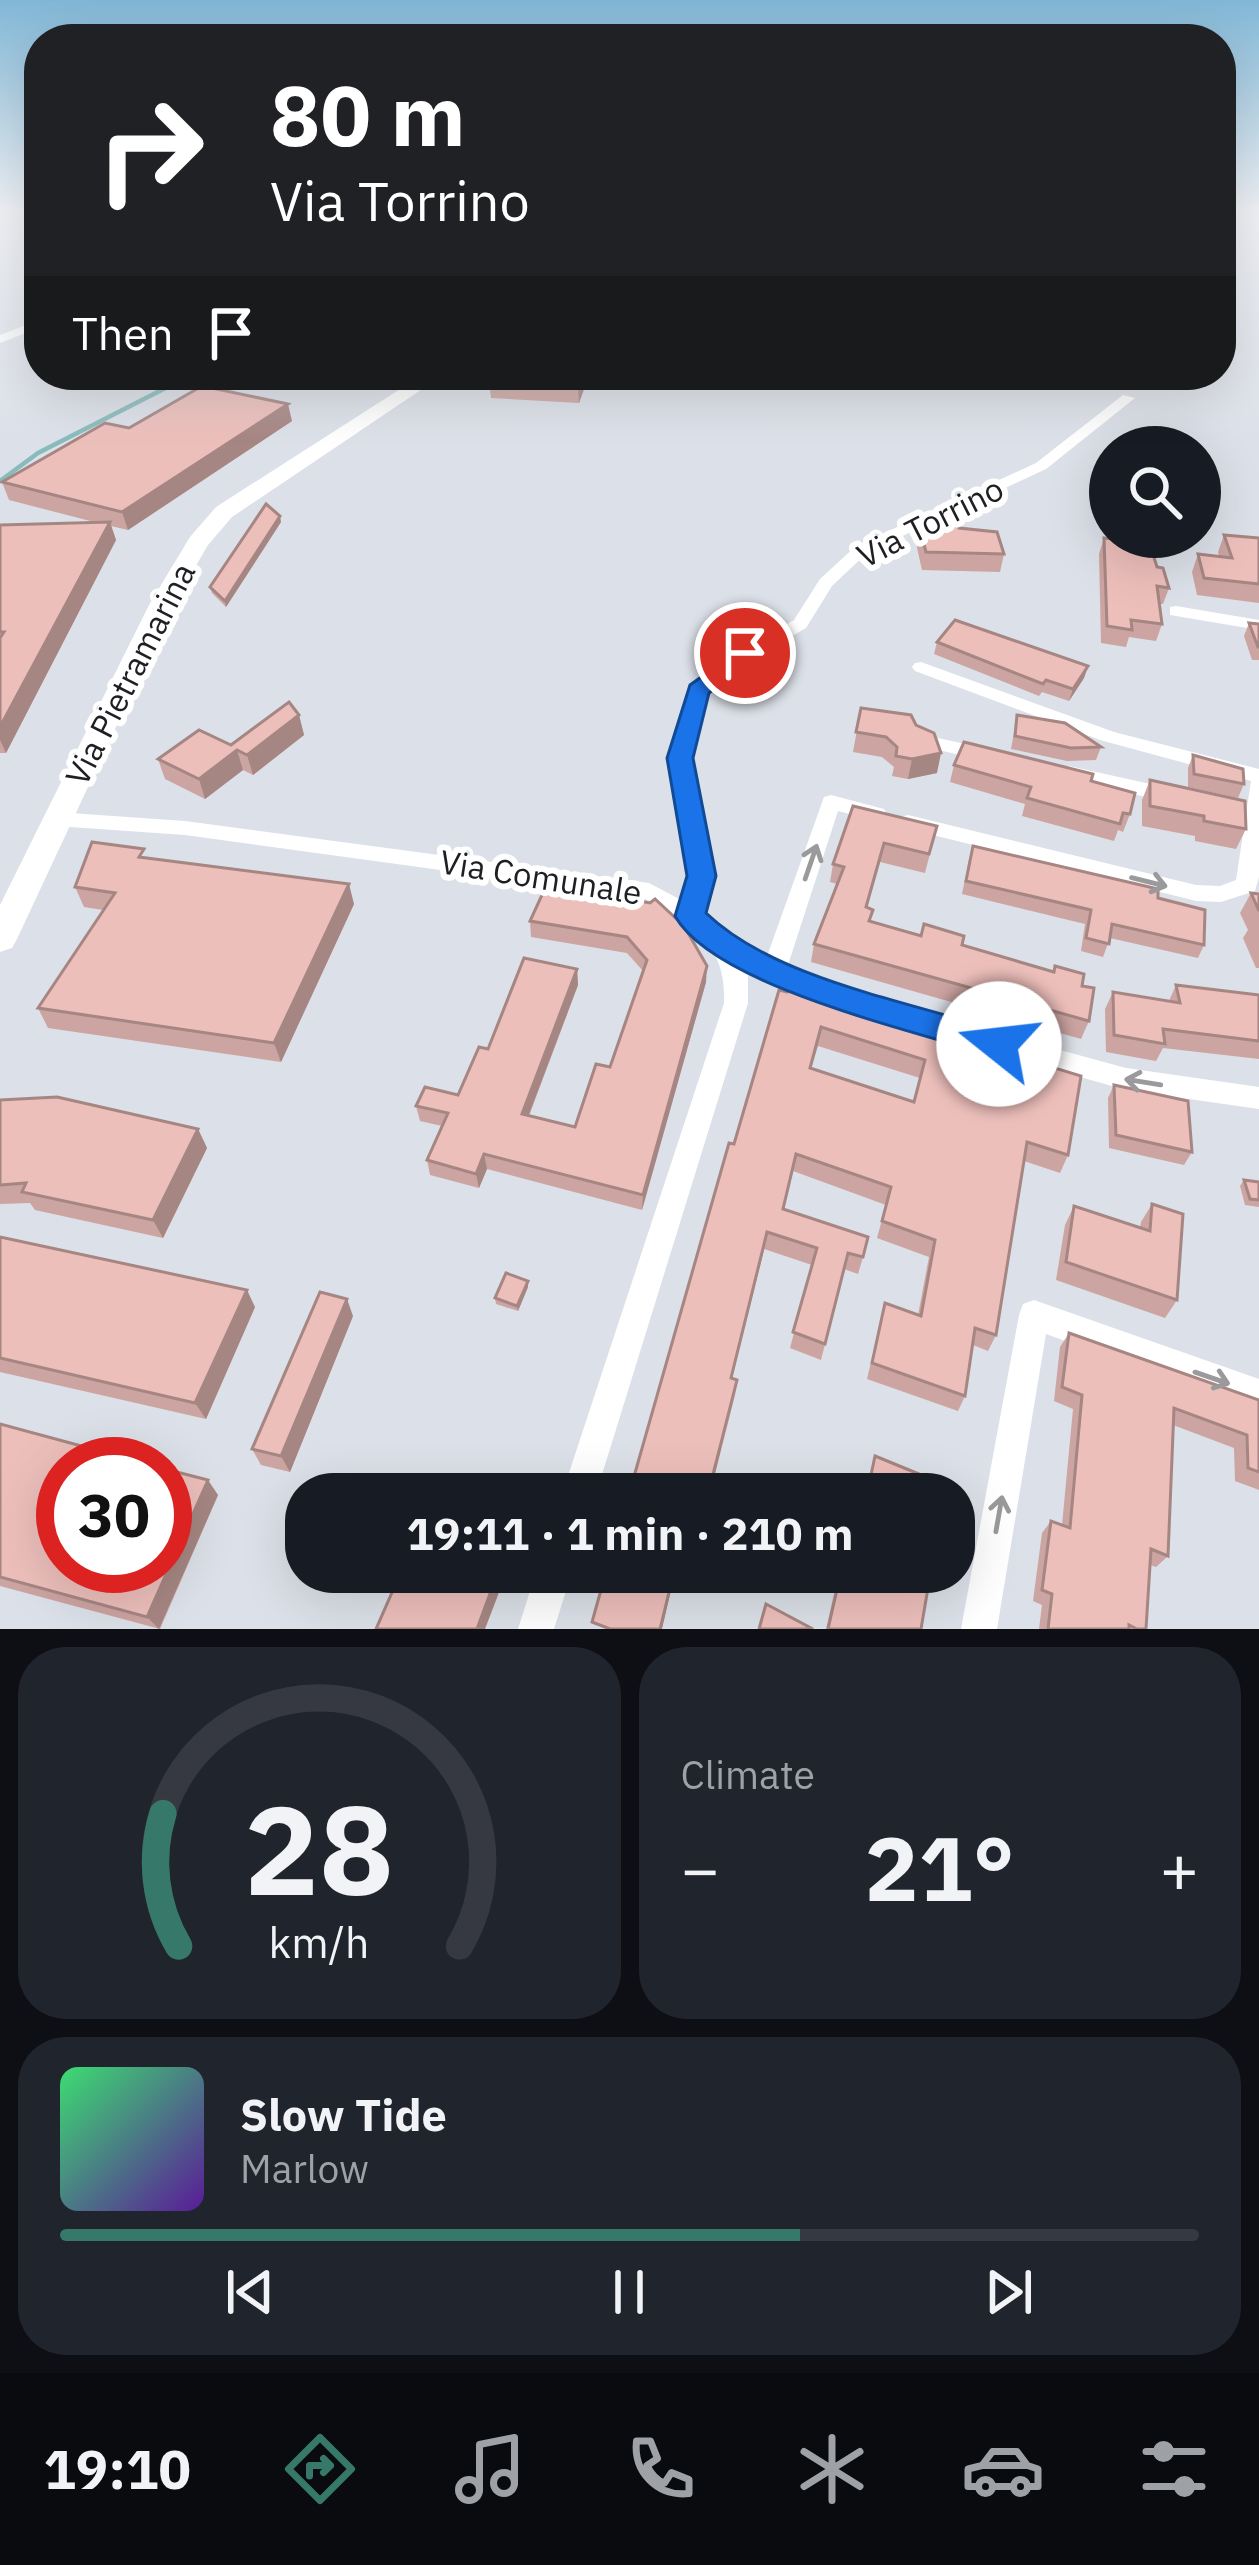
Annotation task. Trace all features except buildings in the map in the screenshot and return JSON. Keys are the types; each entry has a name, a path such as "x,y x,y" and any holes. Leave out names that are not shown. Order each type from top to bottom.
{"main road":[{"name":"Via Pietramarina","path":"0,940 161,605 198,542 224,512 411,390"}],"street":[{"name":"Via Torrino","path":"690,916 701,876 680,758 698,690 719,670 800,624 826,583 862,549 1042,466 1128,398"},
{"path":"1176,611 1259,625"},
{"path":"921,668 1107,736 1259,776"},
{"path":"924,742 1012,761"},
{"path":"1057,770 1190,799"},
{"path":"773,973 831,802 1196,893 1221,894 1247,885 1245,811 1259,785"},
{"name":"Via Comunale","path":"56,819 184,828 649,891 690,916 724,949 773,973 957,1033 1126,1079 1259,1099"},
{"path":"586,1473 736,1003 736,973 724,949"},
{"path":"979,1629 1034,1315 1259,1395"},
{"path":"536,1629 547,1593"}],"waterway":[{"path":"0,481 38,453 162,390"}],"route":[{"path":"745,653 698,690 680,758 701,876 690,916 724,949 773,973 999,1044"}]}
